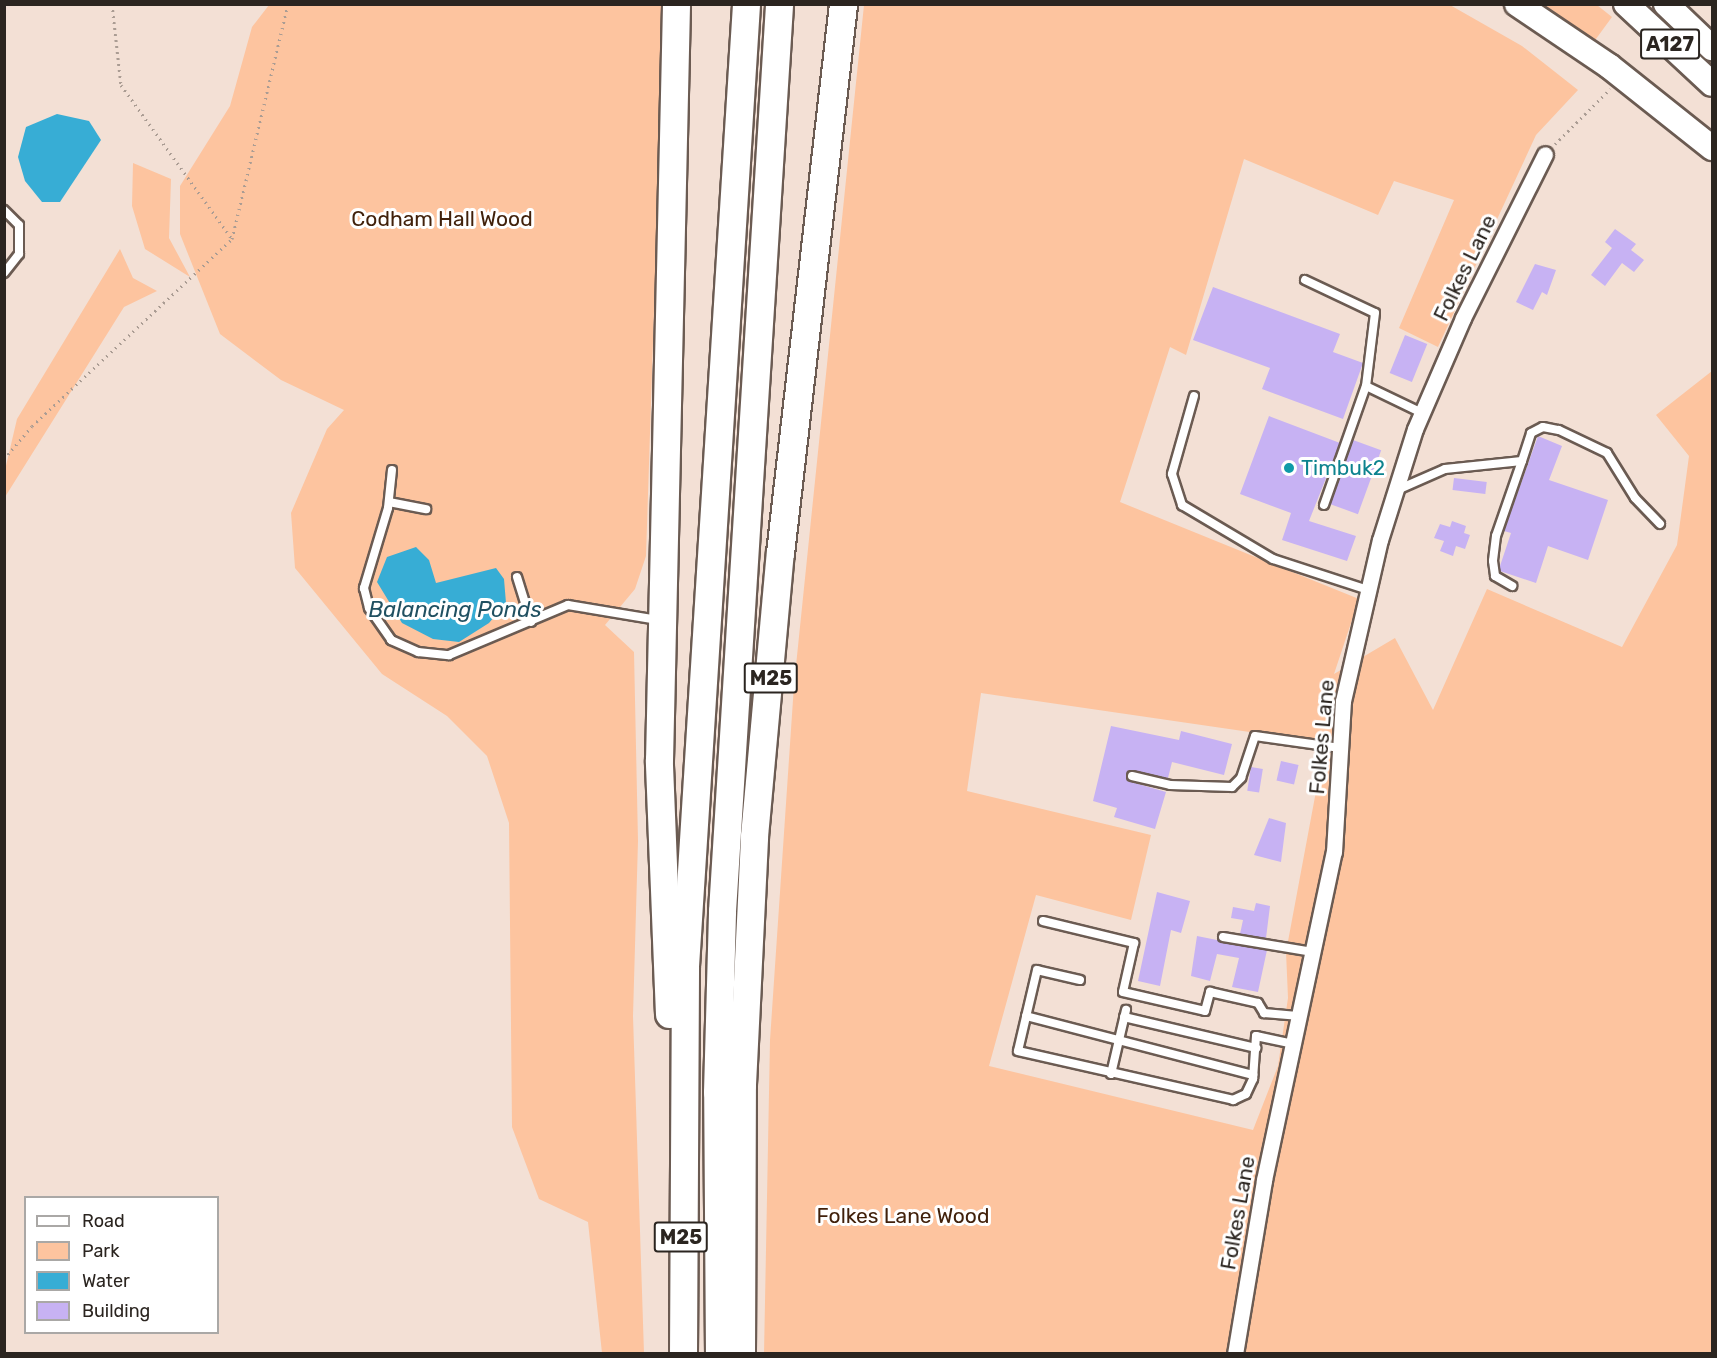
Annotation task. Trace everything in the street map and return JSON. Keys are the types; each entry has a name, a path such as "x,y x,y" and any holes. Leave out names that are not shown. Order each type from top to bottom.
{"highway":[{"name":"M25","path":"676,4 662,620 663,931 680,1120"},
{"name":"M25","path":"683,1353 680,1120 695,767 746,4"},
{"name":"M25","path":"719,1353 717,1092 722,911 779,4"},
{"name":"M25","path":"741,1353 742,1084 754,836 780,553 843,4"},
{"path":"1517,4 1609,66 1713,148"},
{"name":"A127","path":"1626,4 1713,84"},
{"name":"A127","path":"1666,4 1713,48"},
{"path":"1687,4 1713,29"}],"street":[{"name":"Folkes Lane","path":"1236,1353 1264,1180 1334,852 1343,701 1368,590 1396,491 1422,413 1545,154"}],"lane":[{"path":"4,210 19,225 19,254 4,273"},
{"path":"1305,280 1376,313 1365,386 1324,505"},
{"path":"1365,386 1422,413"},
{"path":"1194,396 1172,474 1182,505 1274,559 1368,590"},
{"path":"1512,586 1495,576 1493,561 1496,536 1531,433 1543,427 1559,430 1607,453 1635,498 1660,525"},
{"path":"1396,491 1444,469 1522,461"},
{"path":"392,470 388,502 364,588 369,608 391,640 418,652 449,655 568,605 662,620"},
{"path":"388,502 426,509"},
{"path":"517,577 531,622"},
{"path":"1132,776 1170,784 1232,787 1242,778 1255,736 1340,748"},
{"path":"1043,921 1134,943 1123,992 1205,1011 1210,992 1258,1003 1264,1013 1300,1016"},
{"path":"1223,937 1313,952"},
{"path":"1080,980 1037,970 1018,1051 1233,1100 1246,1094 1254,1075 1256,1036 1294,1044"},
{"path":"1111,1074 1125,1013 1256,1048"},
{"path":"1026,1016 1254,1075"}],"path":[{"path":"112,4 121,85 232,239"},
{"path":"4,459 32,426 232,239 288,4"},
{"path":"1545,154 1611,88"}],"green space":[{"name":"Codham Hall Wood","path":"269,5 664,5 646,556 635,589 605,625 634,652 638,841 633,1016 644,1353 602,1353 588,1222 539,1199 512,1127 509,823 487,756 447,716 382,674 295,568 291,513 327,429 344,410 281,380 220,334 180,234 180,186 230,106 252,27"},
{"name":"Folkes Lane Wood","path":"864,5 1450,5 1522,46 1578,90 1536,135 1438,347 1399,328 1454,200 1394,181 1378,215 1244,159 1186,355 1170,347 1120,502 1359,599 1334,674 1395,638 1433,710 1487,589 1622,647 1677,545 1689,456 1656,415 1712,371 1712,1353 764,1354 770,1040 794,685","holes":["981,693 1325,743 1286,952 1288,998 1278,1066 1253,1130 989,1066 1036,895 1131,920 1151,835 967,791"]},
{"path":"1542,5 1597,5 1612,17 1593,43"},
{"path":"133,163 171,179 169,238 190,277 145,249 132,206"},
{"path":"120,249 133,278 157,291 124,307 5,497 5,470 17,419"}],"water":[{"path":"57,114 89,121 101,140 60,202 42,202 25,181 18,157 26,127"},
{"name":"Balancing Ponds","path":"416,547 429,560 436,583 496,568 504,579 506,603 489,623 459,642 433,639 402,623 377,582 387,557"}],"building":[{"path":"1615,229 1636,244 1631,250 1644,260 1634,272 1622,263 1605,286 1591,275 1612,248 1605,242"},
{"path":"1535,264 1556,270 1547,295 1542,292 1533,310 1516,302"},
{"path":"1213,287 1340,334 1333,352 1363,363 1343,419 1262,389 1270,368 1193,340"},
{"path":"1405,335 1427,344 1412,382 1390,373"},
{"name":"Timbuk2","path":"1269,416 1340,443 1309,521 1356,536 1347,561 1282,540 1291,513 1240,494"},
{"path":"1538,436 1562,446 1549,480 1608,500 1588,560 1548,546 1536,583 1500,571 1500,566 1511,533 1504,531"},
{"path":"1353,440 1381,450 1358,514 1330,504"},
{"path":"1454,478 1487,482 1485,494 1453,490"},
{"path":"1452,521 1466,526 1464,533 1470,535 1465,549 1456,546 1453,556 1440,551 1444,541 1434,538 1440,524 1450,527"},
{"path":"1111,726 1179,740 1181,731 1232,744 1224,775 1172,762 1168,778 1130,770 1128,781 1166,792 1155,829 1114,817 1117,808 1093,801"},
{"path":"1281,761 1299,765 1294,785 1277,780"},
{"path":"1251,767 1263,769 1259,793 1247,791"},
{"path":"1269,818 1286,823 1281,862 1254,855"},
{"path":"1157,892 1190,901 1181,933 1171,930 1160,986 1138,981"},
{"path":"1256,903 1270,906 1266,938 1240,934 1243,920 1231,918 1233,907 1254,911"},
{"path":"1197,936 1267,950 1258,992 1232,987 1239,958 1217,954 1210,981 1191,976"}],"place":[{"name":"Timbuk2","path":"1289,468"}]}
